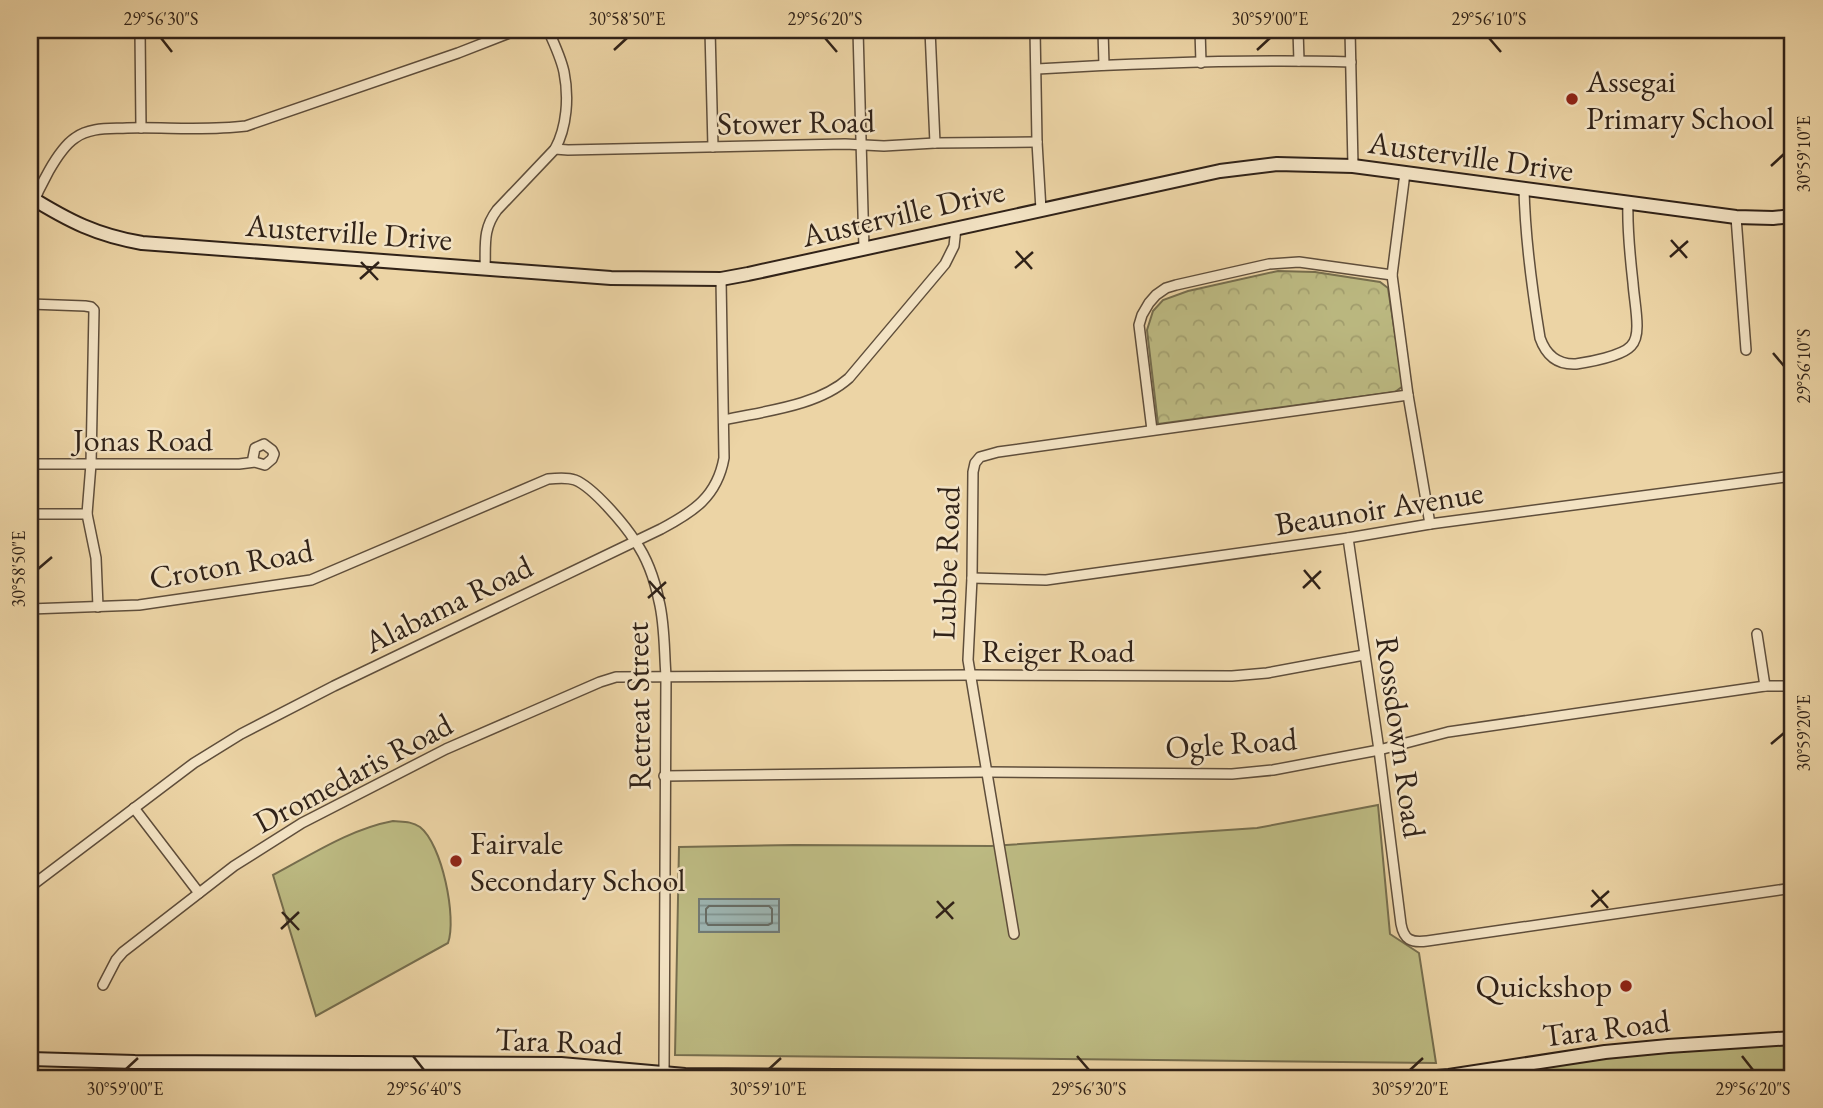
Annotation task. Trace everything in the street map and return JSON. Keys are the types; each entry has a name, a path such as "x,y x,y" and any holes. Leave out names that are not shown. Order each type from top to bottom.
{"street":[{"path":"141,30 141,128"},
{"path":"30,31 175,30"},
{"path":"31,202 62,149 84,132 225,127 260,122 517,30"},
{"path":"485,269 485,234 489,220 555,149 564,128 564,72 548,30"},
{"path":"710,30 713,147"},
{"path":"858,30 864,249"},
{"path":"930,30 935,143"},
{"path":"1035,30 1041,210"},
{"path":"1103,30 1104,65"},
{"path":"1200,30 1200,63"},
{"path":"1298,30 1299,61"},
{"path":"1350,30 1353,166"},
{"path":"1037,69 1104,65 1351,62"},
{"name":"Stower Road","path":"555,149 1037,142"},
{"name":"Austerville Drive","path":"31,202 83,227 120,240 142,243 611,278 721,279 1237,169 1277,164 1353,166 1735,218 1793,216"},
{"path":"1405,173 1392,275 1408,395 1430,524"},
{"path":"1524,188 1531,279 1543,347 1549,356 1565,363 1575,364 1619,354 1634,343 1637,325 1627,234 1628,203"},
{"path":"1735,218 1746,350"},
{"path":"724,420 812,400 838,387 849,378 945,264 954,246 956,228"},
{"path":"1152,430 1139,325 1142,314 1156,295 1176,285 1283,262 1392,275"},
{"name":"Alabama Road","path":"30,887 194,763 241,734 334,686 684,517 699,505 718,481 724,458 721,279"},
{"path":"30,310 30,304 85,306 94,310 91,464 87,514 94,545 98,607"},
{"name":"Lubbe Road","path":"1014,934 968,660 975,463 980,457 998,452 1408,395"},
{"path":"30,420 30,464"},
{"name":"Jonas Road","path":"30,464 255,462"},
{"name":"Beaunoir Avenue","path":"972,578 1046,580 1430,524 1793,476"},
{"name":"Retreat Street","path":"548,479 575,480 600,499 635,541 644,557 662,612 666,676 664,1073"},
{"name":"Croton Road","path":"30,609 177,601 311,580 548,479"},
{"path":"30,514 87,514"},
{"name":"Rossdown Road","path":"1348,538 1401,924 1403,934 1409,940 1427,941 1793,888"},
{"path":"1757,634 1765,686"},
{"name":"Reiger Road","path":"666,676 1232,677 1364,655"},
{"name":"Dromedaris Road","path":"103,985 119,956 234,866 302,823 446,749 600,682 616,677 666,676"},
{"name":"Ogle Road","path":"664,776 986,772 1243,774 1379,750 1448,732 1765,686 1793,686"},
{"path":"134,808 199,893"},
{"name":"Tara Road","path":"1425,1078 1605,1052 1793,1038"},
{"name":"Tara Road","path":"30,1059 561,1064 664,1073 775,1077 1127,1078"}],"green space":[{"path":"1278,271 1315,272 1380,282 1388,288 1403,386 1395,392 1158,424 1147,330 1153,311 1163,300 1188,291"},
{"path":"1378,805 1390,934 1419,953 1436,1063 675,1055 679,847 991,846 1257,828"},
{"path":"393,821 420,827 435,849 449,900 451,917 448,943 316,1016 273,875 346,836"},
{"path":"1793,1039 1793,1078 1465,1078 1602,1053"}],"water":[{"path":"699,899 779,899 779,932 699,932"}],"place":[{"name":"Assegai Primary School","path":"1572,99"},
{"name":"Fairvale Secondary School","path":"456,861"},
{"name":"Quickshop","path":"1626,986"}]}
